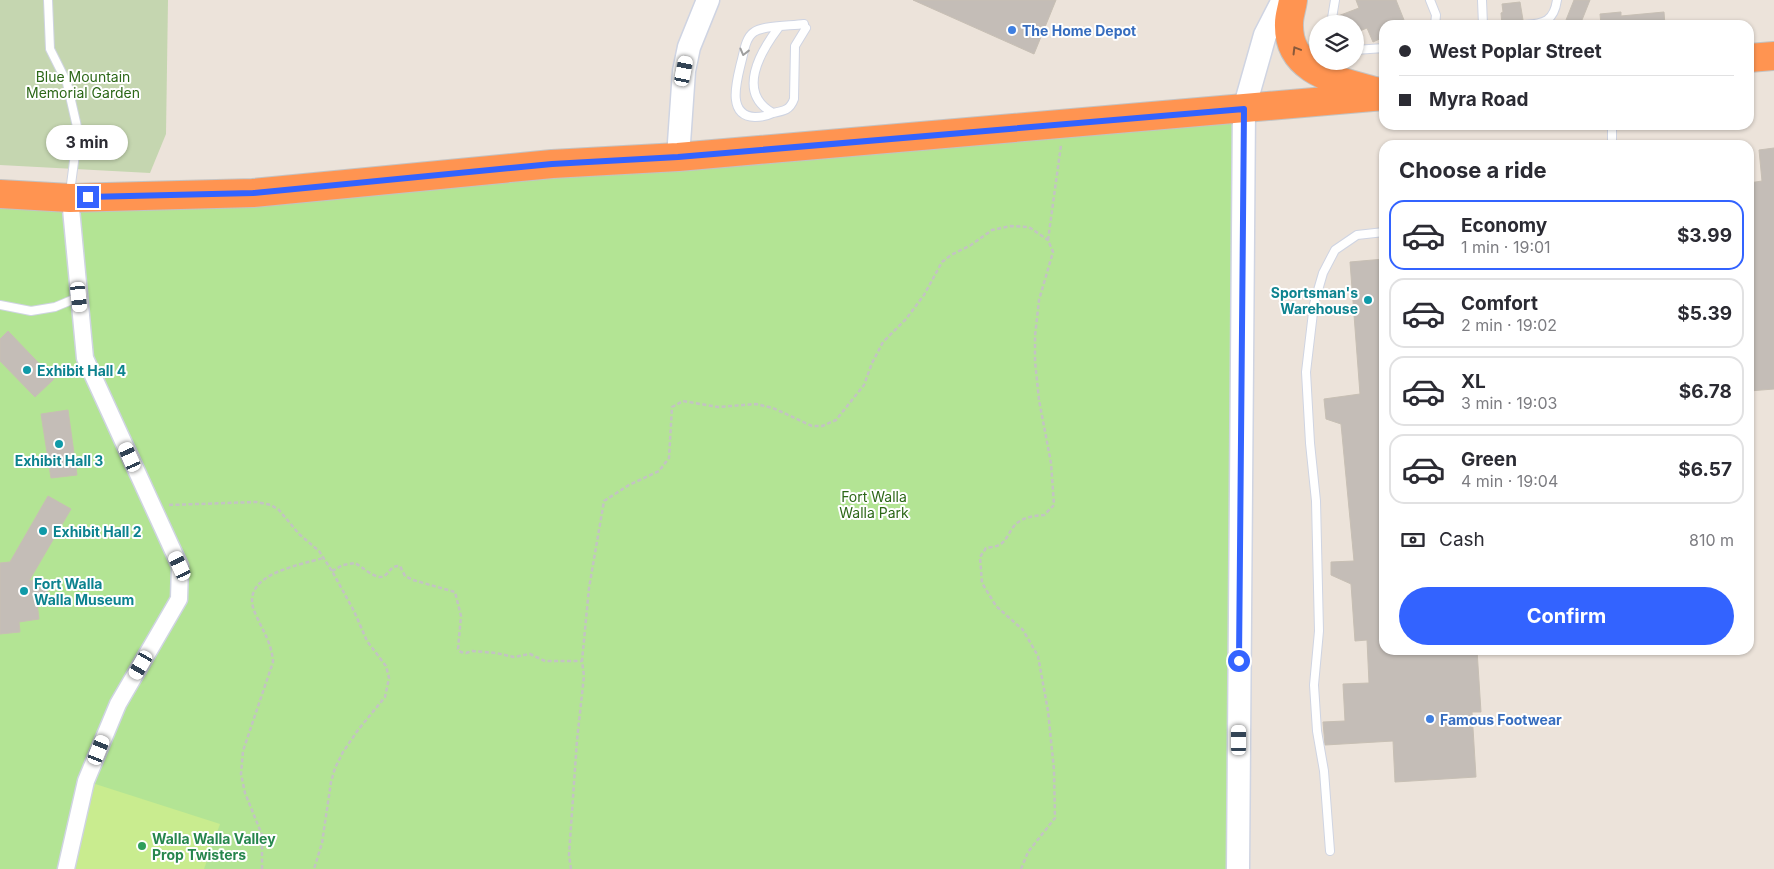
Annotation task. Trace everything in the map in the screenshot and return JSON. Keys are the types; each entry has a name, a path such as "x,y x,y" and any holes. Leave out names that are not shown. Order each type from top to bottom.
{"highway":[{"path":"1293,0 1289,23 1291,41 1304,63 1324,76 1379,92"},
{"path":"1754,58 1774,56"},
{"path":"0,194 70,198 253,193 552,164 678,157 1244,109 1379,95"}],"main road":[{"path":"678,157 684,71 689,47 708,0"},
{"path":"1238,869 1244,109 1265,35 1283,0"}],"street":[{"path":"66,869 86,781 118,704 179,599 180,566 85,358 70,198"}],"lane":[{"path":"48,0 50,49 67,83 78,132 70,198"},
{"path":"1333,15 1335,0"},
{"path":"1430,0 1436,15 1436,20"},
{"path":"1482,0 1483,20"},
{"path":"1548,20 1558,0"},
{"path":"805,26 795,46 794,99 792,106 785,111 773,113 765,117 745,115 740,111 736,101 735,88 748,37 758,29 779,27 805,26"},
{"path":"773,113 758,102 754,93 754,81 761,54 779,27"},
{"path":"1364,49 1379,48"},
{"path":"1330,851 1324,771 1316,731 1315,694 1319,632 1316,501 1306,372 1314,304 1323,273 1335,250 1357,235 1379,233"},
{"path":"0,305 31,311 55,307 79,297"}],"path":[{"path":"1022,869 1028,852 1054,818 1054,770 1048,711 1038,656 1023,630 996,606 982,583 980,557 986,548 1000,545 1021,521 1031,516 1044,515 1054,505 1051,463 1039,400 1035,361 1035,336 1039,300 1053,252 1048,240 1061,145"},
{"path":"571,869 569,855 576,740 584,676 582,661 589,588 604,501 629,485 659,471 669,458 672,408 683,401 718,407 756,404 773,408 812,426 822,426 836,420 864,386 872,363 883,342 906,319 918,303 936,277 942,262 992,230 1011,226 1029,227 1048,240"},
{"path":"152,506 264,502 279,510 299,534 324,558 354,611 367,641 386,666 389,678 386,697 358,730 335,768 331,782 322,843 314,869"},
{"path":"262,869 262,835 245,794 241,774 243,750 272,662 272,650 252,609 252,596 258,584 274,574 324,558"},
{"path":"332,571 343,565 355,563 374,575 381,577 390,568 400,566 405,576 413,580 456,592 461,616 458,649 460,652 472,651 514,656 530,654 545,661 582,661"}],"green space":[{"name":"Blue Mountain Memorial Garden","path":"0,0 168,0 166,134 150,173 0,165"},
{"name":"Fort Walla Walla Park","path":"1244,109 1238,869 0,869 0,194 70,198"},
{"name":"Walla Walla Valley Prop Twisters","path":"86,781 220,824 204,869 66,869"}],"building":[{"name":"The Home Depot","path":"913,0 1056,0 1034,54"},
{"path":"1356,0 1396,0 1404,20 1379,20 1379,39 1373,42 1367,28 1364,29 1364,15 1341,15 1359,8"},
{"path":"1574,0 1590,0 1582,20 1566,20"},
{"path":"1520,2 1523,20 1502,20 1502,4"},
{"path":"1621,12 1621,16 1664,12 1665,20 1601,20 1600,14"},
{"path":"1774,148 1774,389 1754,391 1754,182 1762,181 1759,150"},
{"path":"1379,259 1379,655 1477,655 1481,712 1472,712 1476,777 1395,782 1393,741 1325,745 1323,722 1345,721 1343,684 1369,683 1367,640 1355,641 1351,584 1331,575 1331,562 1354,561 1341,424 1326,419 1324,399 1360,394 1350,262"},
{"name":"Exhibit Hall 4","path":"8,331 54,379 35,397 0,361 0,339"},
{"name":"Exhibit Hall 3","path":"68,410 77,475 51,478 41,414"},
{"path":"48,496 71,509 29,581 46,579 48,602 37,603 39,619 19,622 20,632 0,634 0,563 10,562"}],"place":[{"name":"The Home Depot","path":"1012,30"},
{"name":"Sportsman's Warehouse","path":"1368,300"},
{"name":"Exhibit Hall 4","path":"27,370"},
{"name":"Exhibit Hall 3","path":"59,444"},
{"name":"Exhibit Hall 2","path":"43,531"},
{"name":"Fort Walla Walla Museum","path":"24,591"},
{"name":"Famous Footwear","path":"1430,719"},
{"name":"Walla Walla Valley Prop Twisters","path":"142,846"}],"route":[{"path":"88,197 253,193 552,164 678,157 1244,109 1239,661"}]}
